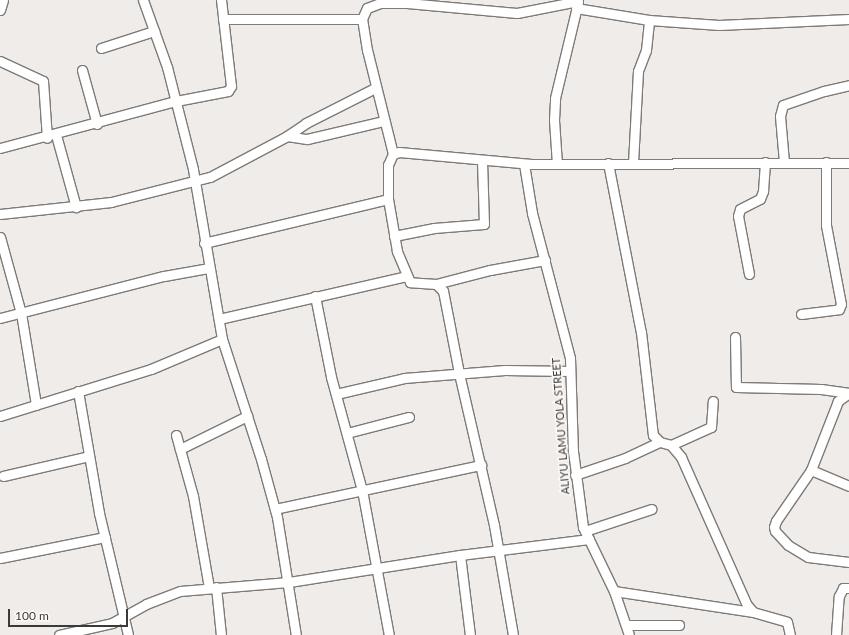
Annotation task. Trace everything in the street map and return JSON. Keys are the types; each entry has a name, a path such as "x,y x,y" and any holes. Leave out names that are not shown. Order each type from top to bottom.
{"street":[{"path":"0,10 3,0"},
{"path":"143,0 176,101 195,182 204,243 222,339 275,509 289,582 296,635"},
{"path":"0,148 51,137 176,101 228,91 231,88 220,0"},
{"path":"545,260 436,284 410,282 406,276 394,236 388,199 388,165 392,154 375,88 362,19 364,11 370,6 380,3 404,2 482,5 518,13 578,3 649,20 719,25 849,19"},
{"path":"557,164 554,120 555,98 578,3"},
{"path":"223,19 362,19"},
{"path":"633,163 638,71 646,50 649,20"},
{"path":"101,48 154,31"},
{"path":"0,61 43,82 51,137 76,207"},
{"path":"82,70 97,124"},
{"path":"784,162 780,116 783,106 824,91 849,86"},
{"path":"0,214 76,207 111,202 210,177 287,136 306,123 375,88"},
{"path":"287,136 307,139 383,121"},
{"path":"392,154 399,152 524,164 849,162"},
{"path":"394,236 434,228 484,224 482,160"},
{"path":"749,274 738,216 740,209 760,199 763,191 765,162"},
{"path":"801,314 840,307 826,225 826,162"},
{"path":"608,163 641,332 653,435 660,442 671,445 682,457 747,605 754,612"},
{"name":"ALIYU LAMU YOLA STREET","path":"524,164 532,213 567,343 570,371 575,475 587,535 614,591 629,635"},
{"path":"204,243 388,199"},
{"path":"0,236 21,313 36,405"},
{"path":"0,318 209,268"},
{"path":"219,319 406,276"},
{"path":"436,284 443,291 446,303 459,373 481,465 513,635"},
{"path":"315,296 336,394 362,490 378,569 389,635"},
{"path":"735,337 736,387 821,389 848,393"},
{"path":"0,416 151,369 222,339"},
{"path":"336,394 404,378 506,370 570,371"},
{"path":"78,391 105,537 128,635"},
{"path":"848,393 838,400 811,470 776,521 775,531 788,545 808,557 849,562"},
{"path":"671,445 713,425 713,401"},
{"path":"180,449 247,416"},
{"path":"347,433 409,417"},
{"path":"176,435 193,496 221,635"},
{"path":"575,475 625,458 660,442"},
{"path":"3,476 89,456"},
{"path":"275,509 481,465"},
{"path":"811,470 849,486"},
{"path":"59,635 112,623 169,594 212,587 289,582 587,535 651,509"},
{"path":"0,558 105,537"},
{"path":"460,555 470,635"},
{"path":"836,635 839,596 843,588 849,588"},
{"path":"614,591 754,612 787,622 790,635"},
{"path":"626,624 679,624"}]}
